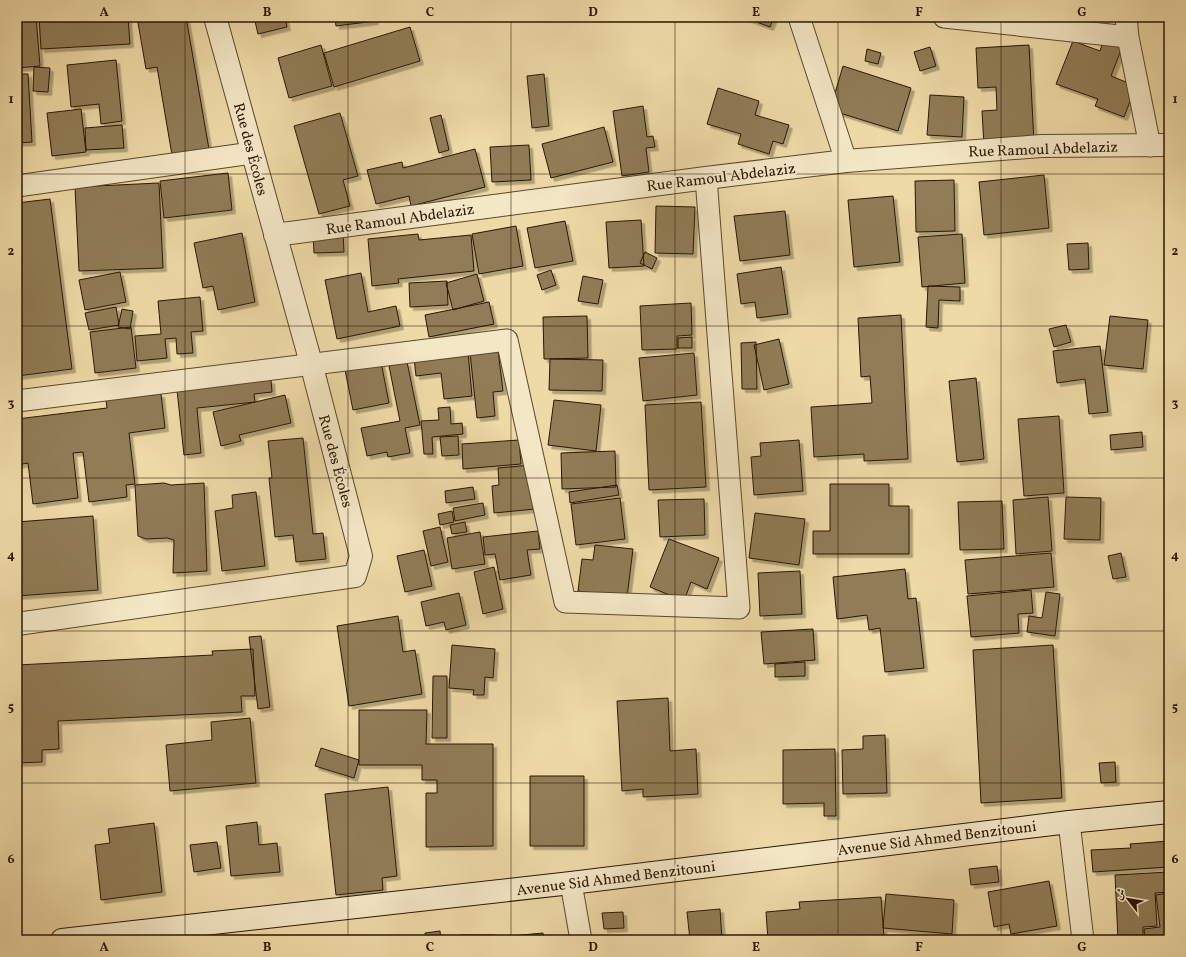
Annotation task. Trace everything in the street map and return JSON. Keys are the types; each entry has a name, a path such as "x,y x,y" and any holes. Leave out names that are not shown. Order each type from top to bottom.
{"street":[{"name":"Rue des Écoles","path":"17,624 355,576 361,556 311,363 215,17"},
{"path":"799,17 846,162"},
{"path":"944,17 1127,27 1159,145"},
{"name":"Rue Ramoul Abdelaziz","path":"275,235 706,178 846,162 1041,146 1159,145"},
{"path":"17,186 252,153"},
{"path":"17,401 311,363 507,340 565,602 739,608 706,178"},
{"name":"Avenue Sid Ahmed Benzitouni","path":"62,940 571,884 1069,822 1169,812"},
{"path":"1069,822 1083,940"},
{"path":"571,884 581,940"}],"building":[{"path":"17,17 36,17 40,66 17,68"},
{"path":"39,17 128,17 130,44 41,49"},
{"path":"137,17 186,17 209,149 172,155 157,67 146,69"},
{"path":"254,17 285,17 287,27 258,34"},
{"path":"335,17 374,17 375,21 336,26"},
{"path":"743,17 774,17 770,27"},
{"path":"1069,17 1082,17 1081,21"},
{"path":"410,27 420,61 334,87 324,53"},
{"path":"1104,38 1123,45 1111,76 1136,86 1124,117 1095,106 1098,99 1056,84 1073,41 1100,51"},
{"path":"321,45 332,86 289,98 278,58"},
{"path":"1029,45 1034,143 984,146 982,111 997,110 996,87 978,88 976,48"},
{"path":"930,47 936,66 920,71 914,52"},
{"path":"867,49 881,53 878,64 865,61"},
{"path":"116,60 122,121 101,124 99,104 71,107 67,65"},
{"path":"843,66 911,88 898,131 830,110"},
{"path":"34,67 50,68 48,92 33,91"},
{"path":"17,74 28,74 32,142 17,143"},
{"path":"544,74 549,126 532,128 527,76"},
{"path":"718,88 759,101 755,115 789,125 783,144 773,141 769,154 738,144 741,134 707,124"},
{"path":"930,95 964,97 962,137 927,135"},
{"path":"643,106 647,137 653,136 655,147 646,148 649,172 622,176 613,111"},
{"path":"81,109 86,152 52,156 47,113"},
{"path":"340,113 358,176 343,180 350,206 319,214 294,126"},
{"path":"441,115 449,150 439,153 430,118"},
{"path":"122,125 124,148 86,150 85,128"},
{"path":"604,127 613,162 551,178 542,144"},
{"path":"529,145 531,180 492,182 490,147"},
{"path":"475,149 485,187 411,206 409,196 376,204 367,170 402,162 403,168"},
{"path":"228,173 232,210 164,218 160,181"},
{"path":"1044,175 1049,228 984,235 979,182"},
{"path":"954,180 955,231 916,232 915,181"},
{"path":"159,183 163,268 79,271 75,187"},
{"path":"893,196 900,262 854,267 848,200"},
{"path":"50,199 72,369 17,376 17,203"},
{"path":"656,206 695,207 693,254 655,253"},
{"path":"785,211 790,255 740,261 734,216"},
{"path":"641,220 644,266 609,268 606,222"},
{"path":"565,221 573,261 535,268 527,228"},
{"path":"516,226 523,266 479,274 472,234"},
{"path":"242,233 255,302 218,310 213,286 203,288 194,243"},
{"path":"343,233 344,252 314,253 313,235"},
{"path":"418,234 419,240 471,235 474,271 398,279 399,283 372,286 368,239"},
{"path":"962,234 965,283 922,287 918,237"},
{"path":"1088,243 1089,269 1069,270 1067,244"},
{"path":"645,252 657,258 652,269 640,263"},
{"path":"781,267 788,314 757,318 755,302 741,304 737,274"},
{"path":"551,270 556,285 542,290 537,275"},
{"path":"120,272 126,302 85,310 79,280"},
{"path":"361,273 368,312 396,306 400,326 337,339 325,280"},
{"path":"477,274 484,301 453,310 446,283"},
{"path":"583,276 603,280 598,304 578,301"},
{"path":"447,281 448,305 410,307 409,283"},
{"path":"928,286 960,287 960,301 939,300 938,328 926,327"},
{"path":"200,297 203,331 191,332 193,353 177,354 176,338 165,339 167,358 137,361 135,336 161,334 158,301"},
{"path":"489,302 494,324 429,337 425,315"},
{"path":"691,303 692,335 677,336 677,349 642,350 640,306"},
{"path":"116,307 119,325 89,330 85,313"},
{"path":"122,309 133,311 130,329 118,327"},
{"path":"901,315 908,459 864,461 864,454 814,457 811,407 872,403 870,376 861,377 858,318"},
{"path":"587,316 588,358 544,359 543,317"},
{"path":"1110,316 1148,320 1143,369 1104,365"},
{"path":"1066,325 1071,342 1054,347 1049,329"},
{"path":"131,327 136,368 95,373 90,332"},
{"path":"692,337 692,348 678,348 678,338"},
{"path":"779,339 789,384 764,390 754,345"},
{"path":"756,342 757,389 742,389 741,343"},
{"path":"1100,346 1108,412 1089,414 1085,379 1057,383 1053,351"},
{"path":"498,350 503,391 493,392 495,416 477,418 470,353"},
{"path":"468,352 472,396 444,399 441,373 416,376 414,358"},
{"path":"694,353 697,395 643,401 639,358"},
{"path":"550,359 603,360 602,391 549,390"},
{"path":"381,362 389,403 353,410 345,370"},
{"path":"407,362 420,425 405,428 410,453 388,457 387,452 367,456 361,428 400,421 389,366"},
{"path":"976,378 984,459 957,462 949,381"},
{"path":"271,380 272,392 254,394 255,402 197,408 201,453 184,455 177,390"},
{"path":"161,394 165,428 129,433 135,484 126,485 127,497 89,502 83,452 73,453 78,498 33,504 28,463 17,465 17,419 107,408 106,400"},
{"path":"285,395 291,423 239,435 241,441 221,446 213,412"},
{"path":"554,400 601,405 596,451 548,445"},
{"path":"701,402 706,487 649,490 645,405"},
{"path":"450,407 451,424 462,423 463,434 432,437 433,454 424,454 421,421 439,420 438,408"},
{"path":"1059,416 1064,493 1024,496 1018,419"},
{"path":"1142,432 1143,447 1111,450 1110,435"},
{"path":"458,436 459,455 442,456 440,437"},
{"path":"303,438 313,534 323,533 326,559 296,562 293,535 275,537 269,478 272,478 268,441"},
{"path":"519,440 521,464 463,469 462,444"},
{"path":"799,440 803,491 754,495 751,457 761,456 760,443"},
{"path":"615,451 616,487 562,489 561,453"},
{"path":"531,465 535,509 494,513 492,486 499,485 498,468"},
{"path":"164,483 171,485 204,483 207,571 173,573 174,540 167,538 146,539 138,536 135,485"},
{"path":"830,484 889,484 889,506 909,506 909,554 813,554 813,531 830,531"},
{"path":"617,485 619,495 570,503 569,492"},
{"path":"473,487 475,499 446,503 445,491"},
{"path":"256,492 265,566 222,571 215,511 233,508 232,495"},
{"path":"1048,497 1052,551 1016,554 1013,500"},
{"path":"1066,497 1101,498 1100,540 1064,539"},
{"path":"620,498 625,539 576,545 571,504"},
{"path":"704,499 705,535 660,537 658,500"},
{"path":"1002,501 1004,549 960,550 958,502"},
{"path":"483,503 485,515 455,521 453,508"},
{"path":"452,511 454,522 440,525 438,514"},
{"path":"755,513 805,519 799,565 749,558"},
{"path":"93,516 98,590 17,596 17,522"},
{"path":"465,522 467,532 452,534 450,525"},
{"path":"440,527 448,562 431,566 423,531"},
{"path":"538,531 540,549 527,550 531,575 500,580 495,554 485,555 483,537"},
{"path":"480,532 485,564 452,569 447,538"},
{"path":"669,539 719,558 707,589 691,582 684,601 650,587"},
{"path":"595,545 633,549 627,597 578,591 582,559 593,560"},
{"path":"424,550 432,586 405,592 397,556"},
{"path":"1051,553 1054,587 968,594 965,560"},
{"path":"1121,553 1126,577 1113,579 1108,556"},
{"path":"494,567 503,609 483,614 474,572"},
{"path":"905,569 908,599 916,598 924,668 885,672 880,628 869,630 867,615 837,619 833,577"},
{"path":"800,571 802,614 760,616 758,573"},
{"path":"1031,590 1033,613 1018,614 1019,633 971,637 967,596"},
{"path":"1046,592 1060,594 1055,636 1027,632 1029,616 1042,618"},
{"path":"459,593 466,625 446,630 444,622 426,626 421,602"},
{"path":"1169,606 1169,644 1167,644"},
{"path":"398,616 403,652 415,650 422,694 349,706 337,626"},
{"path":"813,629 815,660 764,664 761,632"},
{"path":"261,636 270,707 258,709 249,637"},
{"path":"452,645 495,649 493,678 485,677 484,695 473,695 474,690 449,688"},
{"path":"1053,645 1062,798 981,803 973,650"},
{"path":"253,649 255,696 241,696 242,712 58,721 59,749 42,750 42,762 17,763 17,665 213,655 212,651"},
{"path":"805,662 805,676 775,677 775,664"},
{"path":"433,676 447,676 447,738 432,738"},
{"path":"668,698 670,751 696,749 698,794 643,797 643,789 622,791 617,701"},
{"path":"359,710 427,710 426,744 493,744 493,846 426,847 426,793 437,793 437,780 422,780 422,765 359,765"},
{"path":"250,718 256,783 170,791 166,745 212,740 211,722"},
{"path":"885,735 887,793 843,794 842,750 863,749 863,736"},
{"path":"321,748 359,760 354,778 315,766"},
{"path":"835,749 836,816 824,816 824,803 783,804 783,750"},
{"path":"1115,762 1116,782 1101,783 1099,763"},
{"path":"530,776 584,776 584,846 530,846"},
{"path":"388,787 397,876 382,878 383,890 336,895 325,794"},
{"path":"257,822 259,845 277,843 280,872 231,876 226,826"},
{"path":"154,823 162,892 101,900 95,845 110,843 108,829"},
{"path":"1169,841 1169,867 1093,872 1091,850 1131,848 1130,844"},
{"path":"217,842 221,868 194,872 190,845"},
{"path":"997,866 999,882 971,885 969,869"},
{"path":"1169,872 1169,892 1155,893 1157,926 1143,927 1143,940 1118,940 1115,875"},
{"path":"1049,881 1057,926 1011,934 1009,924 994,927 988,892"},
{"path":"1169,893 1169,940 1145,940 1144,929 1160,927 1156,895"},
{"path":"886,894 954,900 952,934 883,928"},
{"path":"881,897 884,938 848,940 768,940 766,912 800,909 799,902"},
{"path":"720,909 722,940 690,940 687,912"},
{"path":"623,912 624,928 604,929 602,913"},
{"path":"440,931 441,940 426,940 425,933"},
{"path":"543,933 544,940 502,940 501,937"},
{"path":"461,935 495,935 495,940 461,940"}]}
